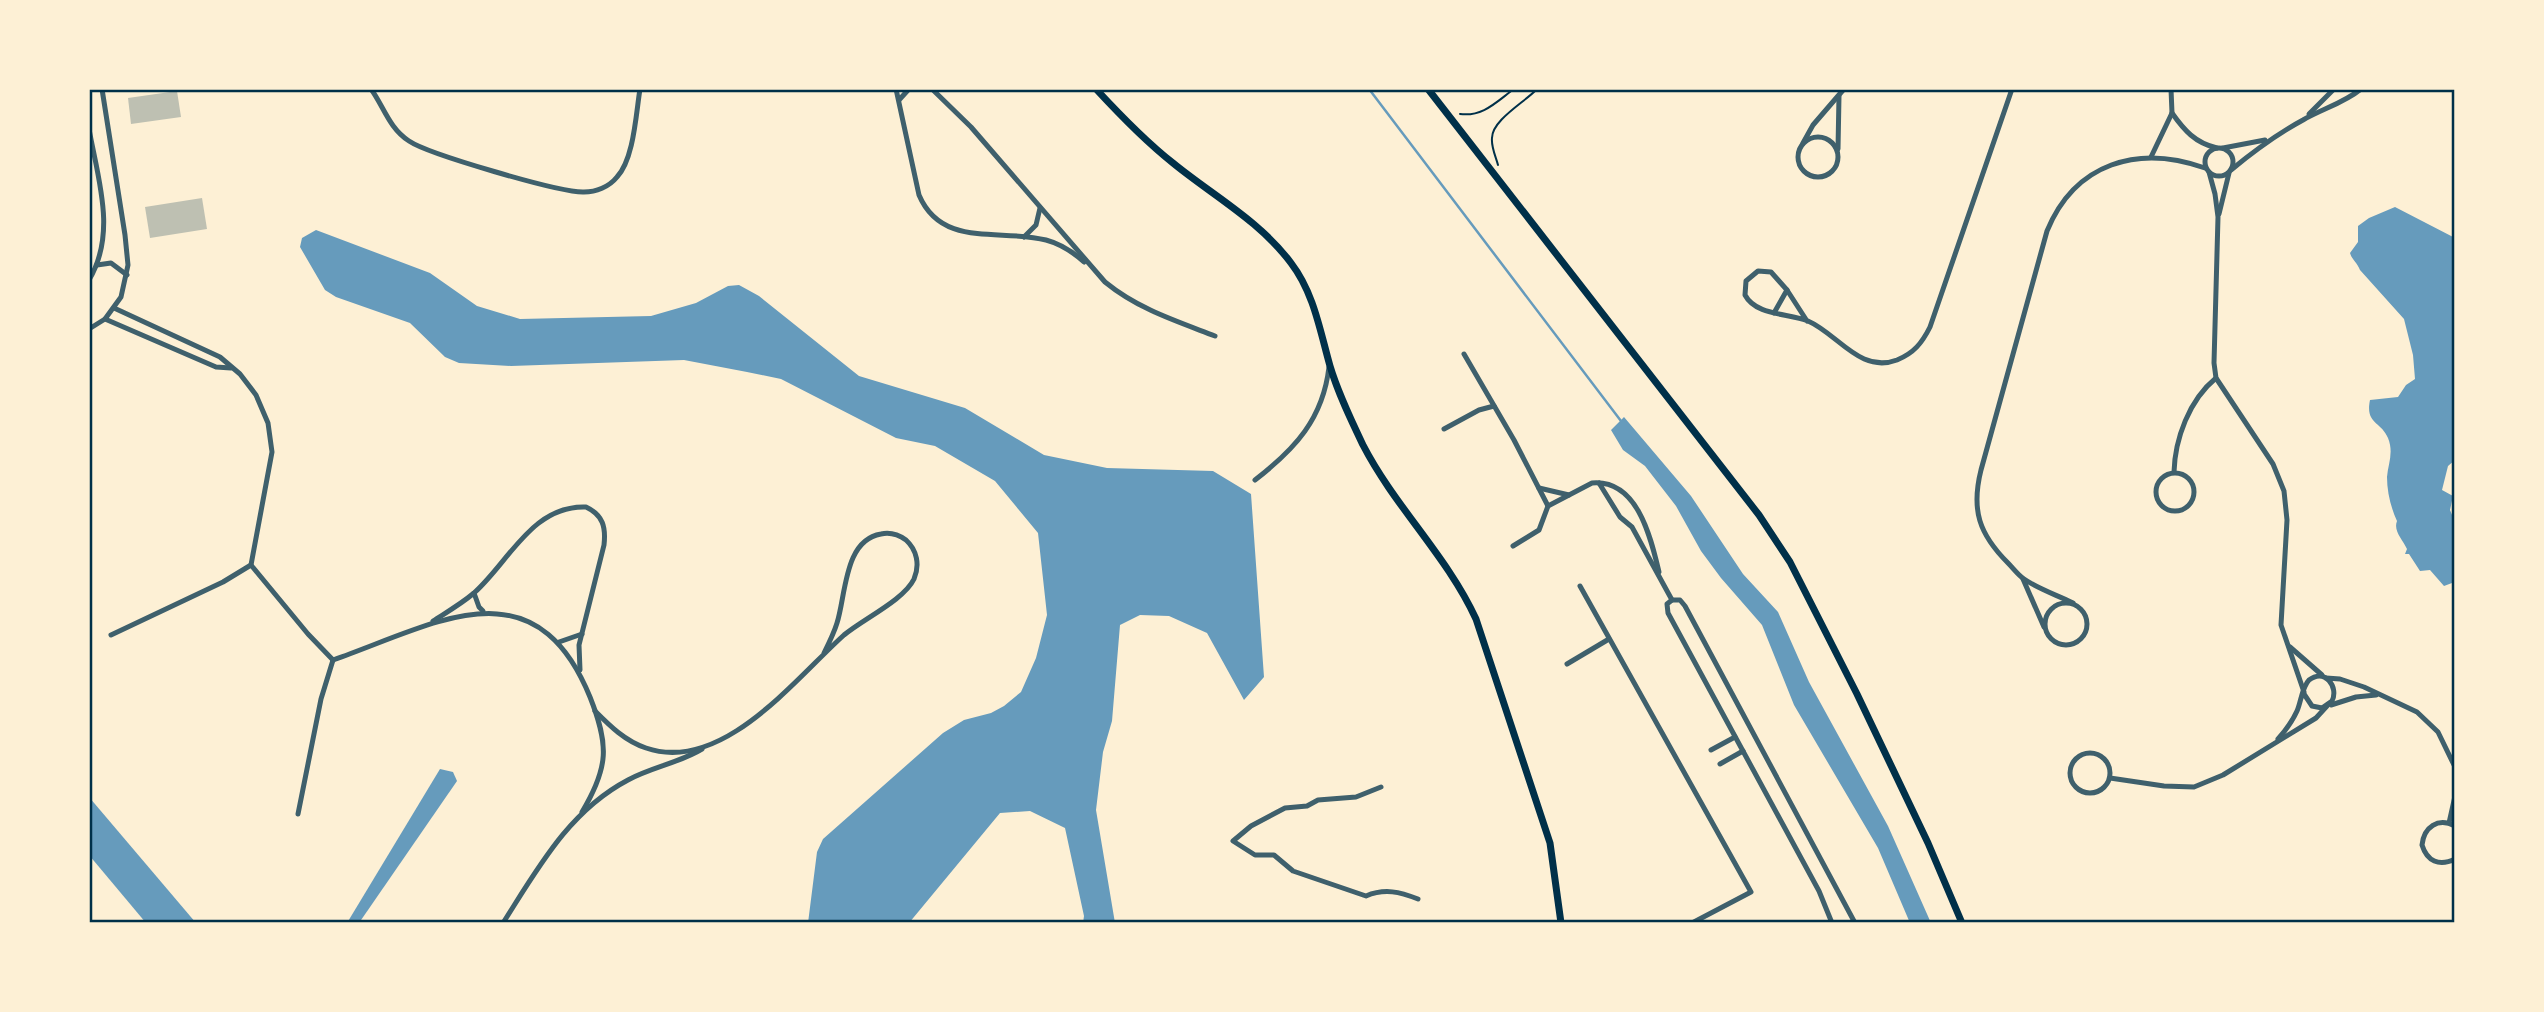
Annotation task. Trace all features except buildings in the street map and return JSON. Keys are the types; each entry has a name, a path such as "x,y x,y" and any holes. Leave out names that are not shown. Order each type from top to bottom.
{"main road":[{"path":"1096,89 1171,162 1233,208 1280,249 1296,271 1309,295 1329,363 1365,448 1409,518 1459,587 1476,619 1550,843 1561,923"},
{"path":"1428,89 1759,515 1790,562 1928,843 1962,923"}],"street":[{"path":"89,329 114,308 121,297 127,275 125,235 102,89"},
{"path":"371,89 391,124 400,134 422,148 569,191 581,192 604,187 619,175 629,150 640,89"},
{"path":"896,89 919,195 932,218 953,229 1055,243 1092,268"},
{"path":"898,100 909,89"},
{"path":"932,89 971,127 1105,282 1130,301 1151,312 1215,336"},
{"path":"1839,96 1838,161 1832,172 1814,176 1803,170 1800,164 1798,158 1802,146 1814,125 1844,89"},
{"path":"1807,321 1753,306 1744,289 1746,281 1751,275 1765,271 1777,277 1807,321 1859,358 1870,362 1893,362 1916,350 1930,327 2011,89"},
{"path":"2151,157 2172,113 2171,89"},
{"path":"2305,118 2334,89"},
{"path":"2023,579 2084,611 2088,623 2084,636 2073,644 2060,644 2049,637 2023,579 1987,540 1977,511 1976,498 1981,470 2047,231 2061,203 2083,180 2111,165 2151,157 2174,159 2221,175 2230,171 2249,153 2305,118 2361,89"},
{"path":"2172,113 2190,136 2205,146 2226,151 2232,159 2218,217"},
{"path":"89,129 105,221 105,236 97,265 89,280"},
{"path":"1802,146 1811,139 1823,138 1833,144 1838,154"},
{"path":"2272,139 2219,148 2208,154 2207,170 2215,194 2218,217 2214,363 2216,378 2273,464 2284,491 2287,520 2281,625 2304,693 2312,706 2328,706 2356,697 2379,695"},
{"path":"1024,237 1036,225 1040,207"},
{"path":"97,265 111,263 127,275"},
{"path":"1774,313 1787,290"},
{"path":"111,635 223,582 251,565 272,444 262,408 248,383 220,357 114,308"},
{"path":"104,319 216,367 232,368"},
{"path":"188,355 193,345"},
{"path":"1464,354 1548,506"},
{"path":"1255,480 1279,462 1302,436 1327,385 1329,363"},
{"path":"2174,472 2177,447 2186,420 2201,393 2216,378"},
{"path":"1444,429 1479,410 1494,406"},
{"path":"2174,472 2182,474 2193,485 2192,500 2179,510 2164,508 2156,494 2160,479 2174,472"},
{"path":"1513,546 1539,530 1548,506 1592,483 1600,483 1623,493 1635,505 1652,543 1659,572"},
{"path":"1600,483 1620,517 1628,524 1659,572 1672,600 1683,603 1855,923"},
{"path":"1539,488 1569,495"},
{"path":"426,625 474,593 537,523 565,509 586,507 600,517 605,533 582,635 580,674"},
{"path":"1628,524 1641,517"},
{"path":"582,812 631,778 692,755 725,737 766,709 848,632 907,590 918,569 913,548 905,540 895,534 883,533 862,542 852,563 837,623 824,653"},
{"path":"251,565 333,660"},
{"path":"1580,586 1751,892 1692,923"},
{"path":"474,593 478,607 484,612"},
{"path":"1672,600 1666,609 1804,862 1832,923"},
{"path":"2046,631 2045,623 2051,609 2057,604 2073,603"},
{"path":"333,660 426,625 465,614 496,612 520,618 543,629 559,642 580,674 602,736 603,767 598,785 582,812 553,845 503,923"},
{"path":"837,623 848,632"},
{"path":"559,642 582,635"},
{"path":"1567,664 1609,639"},
{"path":"2110,778 2164,786 2194,787 2223,775 2316,718 2332,701 2334,685 2287,643"},
{"path":"298,814 321,699 333,660"},
{"path":"1699,669 1714,661"},
{"path":"2277,740 2291,723 2310,680 2340,678 2406,705 2429,722 2442,738 2455,767"},
{"path":"595,710 614,730 646,748 666,751 708,746"},
{"path":"602,736 607,731 614,730"},
{"path":"1711,750 1735,737"},
{"path":"666,751 667,764"},
{"path":"1720,764 1743,751"},
{"path":"2086,753 2093,753 2105,759 2110,778 2102,789 2083,792 2072,784 2069,771 2074,759 2086,753"},
{"path":"598,785 608,792"},
{"path":"1381,787 1343,800 1318,800 1307,806 1285,808 1251,827 1233,841 1255,855 1273,855 1293,871 1366,896 1377,891 1397,891 1418,899"},
{"path":"2455,796 2452,825 2433,824 2423,837 2422,845 2429,859 2436,863 2455,859"},
{"path":"1804,862 1819,854"}],"path":[{"path":"1458,114 1486,111 1514,89"},
{"path":"1500,171 1492,145 1493,131 1501,120 1537,89"}],"water":[{"path":"2395,207 2455,238 2455,460 2448,466 2442,490 2453,496 2450,510 2455,522 2455,588 2452,583 2444,586 2430,570 2420,571 2409,554 2405,554 2407,549 2397,532 2397,521 2388,488 2390,443 2385,432 2374,422 2369,408 2370,400 2398,397 2406,385 2415,379 2413,355 2404,319 2360,270 2350,253 2358,242 2358,226"},
{"path":"316,230 430,273 477,306 520,319 651,316 696,303 728,286 739,285 759,296 859,376 965,408 1044,455 1107,468 1213,471 1251,494 1264,677 1244,700 1207,633 1169,616 1140,615 1120,625 1112,721 1103,752 1096,810 1115,923 1083,923 1084,916 1065,828 1030,811 1000,813 909,923 808,923 817,852 823,839 943,733 964,720 991,713 1021,692 1036,658 1047,615 1038,533 995,481 935,446 896,438 781,379 684,360 511,366 459,363 445,357 410,323 336,297 325,290 300,247 302,238"},
{"path":"1624,417 1691,496 1743,574 1778,612 1809,682 1888,826 1931,923 1910,923 1878,848 1794,705 1762,625 1701,551 1676,506 1645,466 1623,450 1611,430"},
{"path":"440,769 453,772 457,781 359,923 347,923"},
{"path":"89,797 196,923 146,923 89,855"}],"waterway":[{"path":"1369,89 1621,421"}]}
